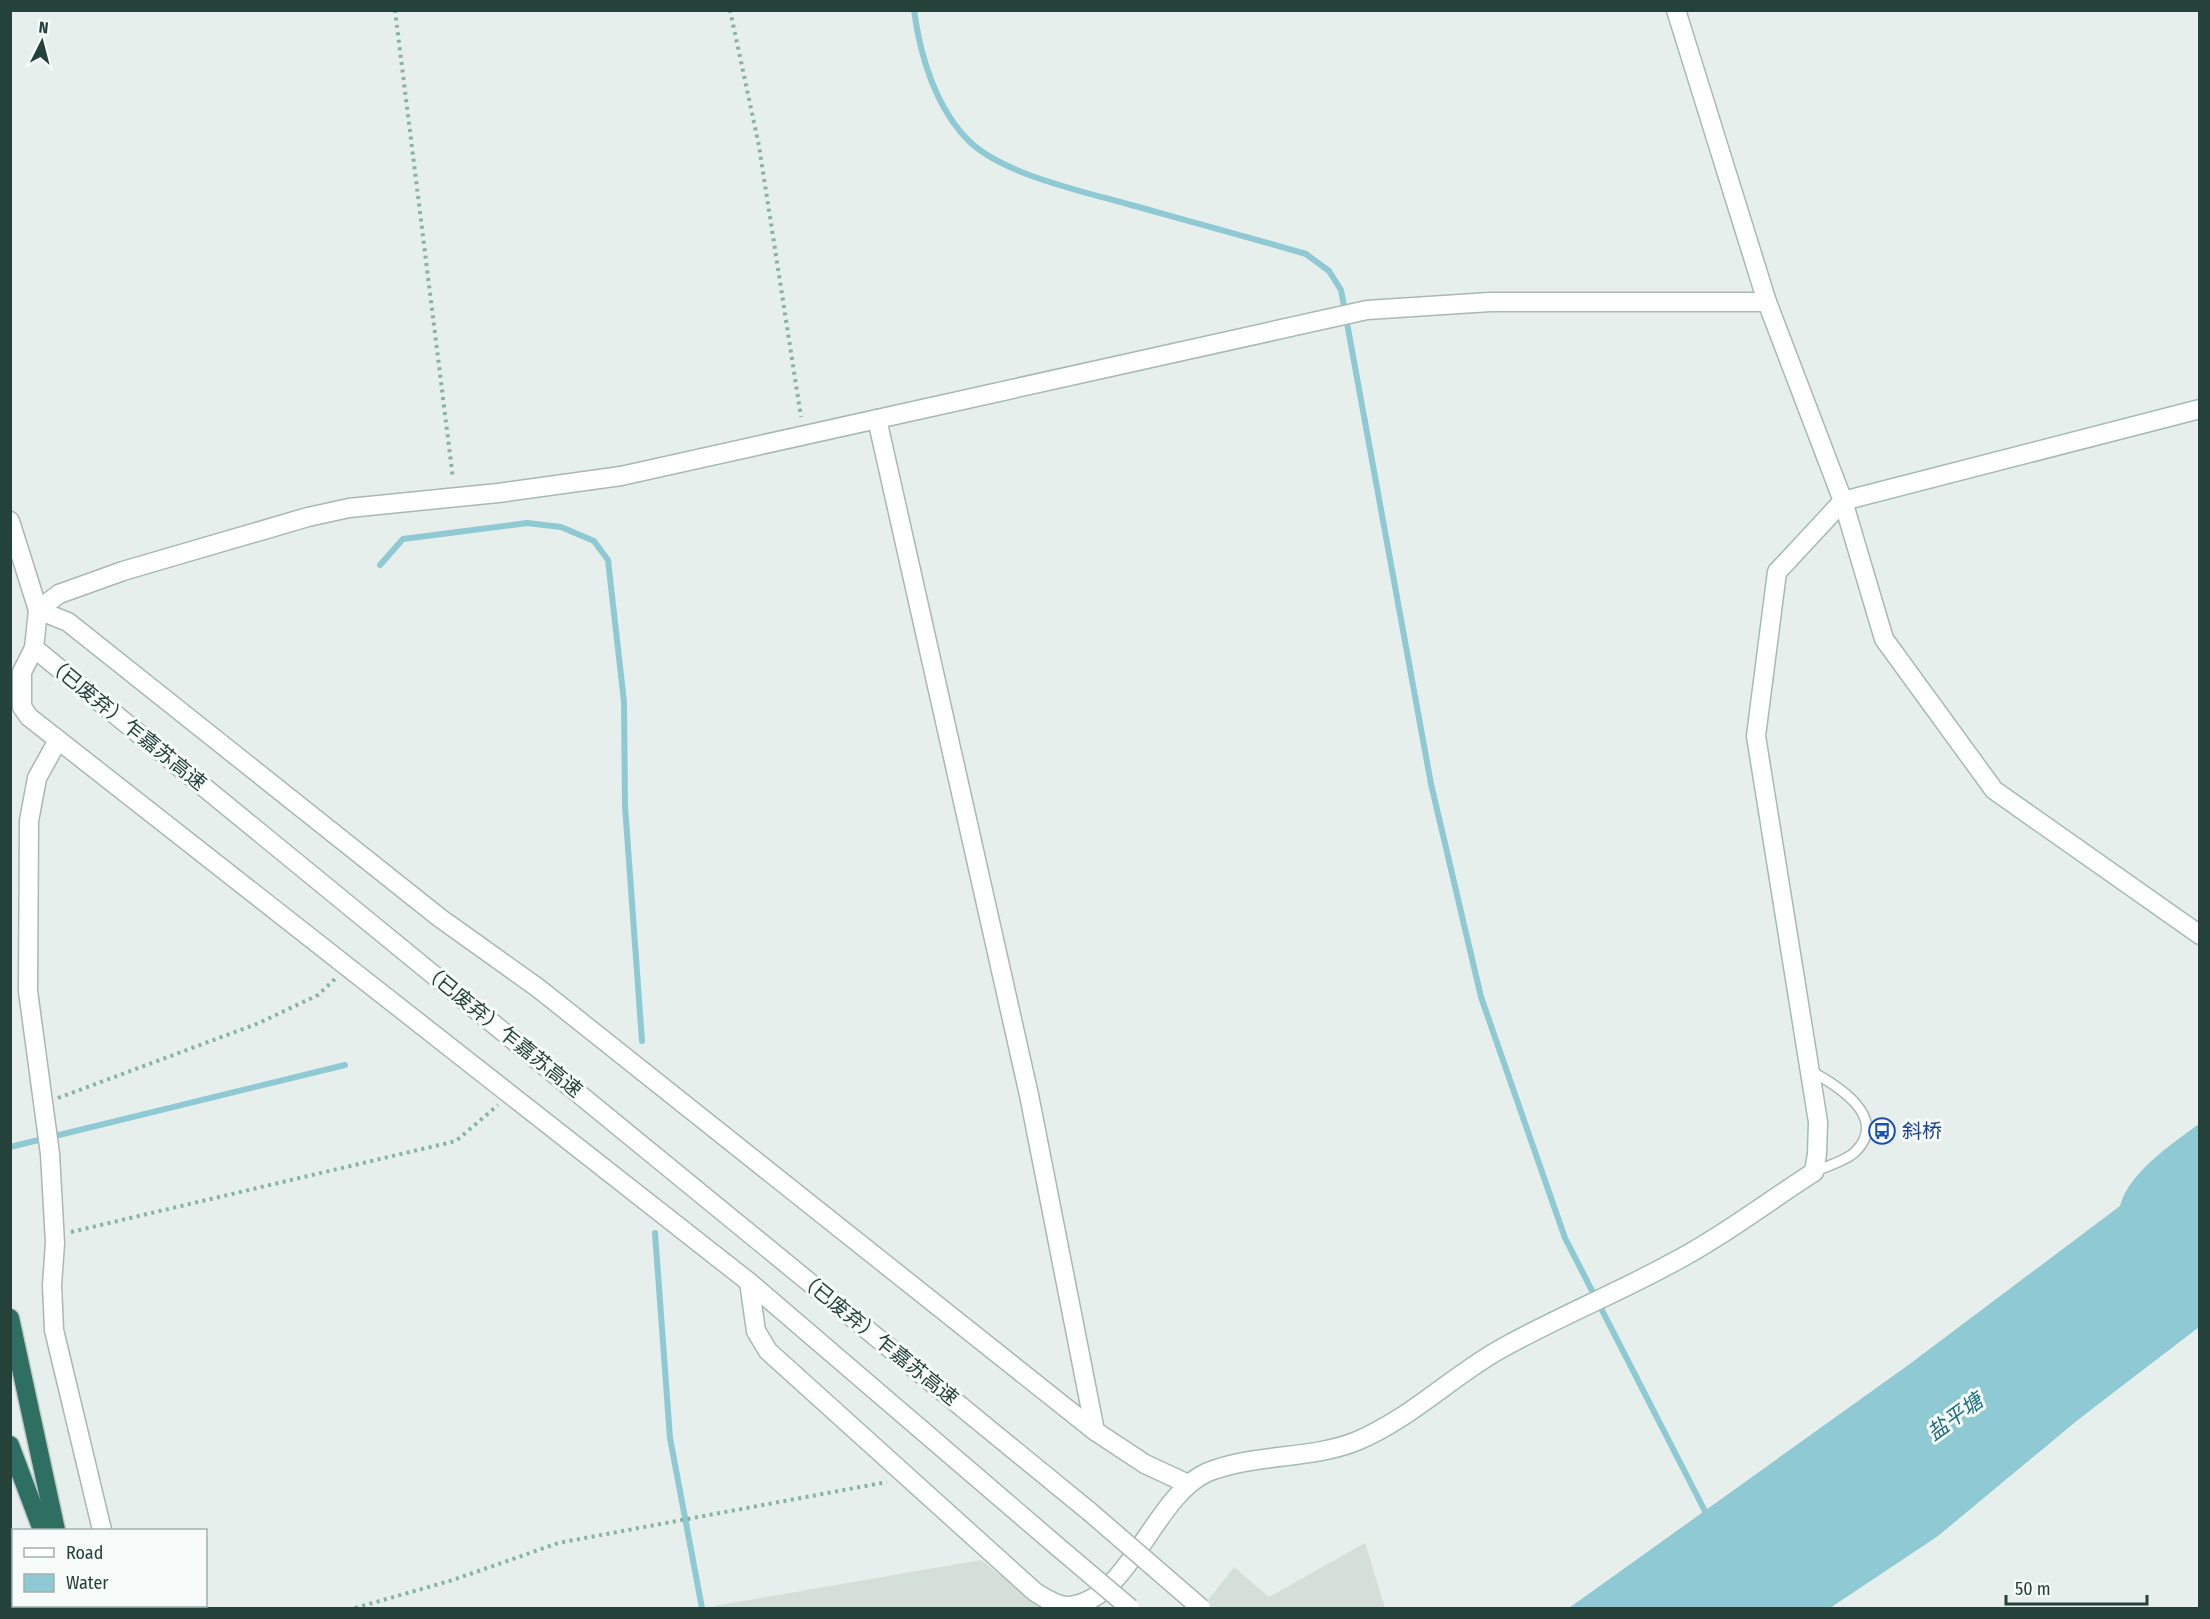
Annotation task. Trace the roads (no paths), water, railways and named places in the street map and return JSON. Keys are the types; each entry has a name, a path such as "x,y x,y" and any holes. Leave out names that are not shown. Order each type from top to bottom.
{"highway":[{"path":"10,1318 56,1529"},
{"path":"10,1445 42,1529"}],"street":[{"path":"1676,10 1767,302 1843,501 1884,639 1994,790 2199,935"},
{"path":"38,610 59,594 123,571 308,517 349,508 455,498 621,476 1367,310 1490,302 1767,302"},
{"path":"749,1282 756,1331 768,1351 906,1478 1035,1592 1060,1605 1068,1606 1087,1605 1117,1577 1188,1484 1206,1473 1232,1464 1315,1451 1355,1442 1417,1407 1496,1352 1673,1263 1814,1172 1817,1154 1818,1122 1756,736 1777,572 1843,501 2199,409"},
{"path":"877,419 1029,1095 1095,1431"},
{"path":"10,521 38,610 34,648"},
{"path":"38,610 68,622 440,918 538,987 1095,1431 1145,1464 1188,1484"},
{"name":"（已废弃）乍嘉苏高速","path":"1130,1608 749,1282 29,717 22,707 22,672 34,648 1090,1512 1202,1608"},
{"path":"58,740 37,778 29,821 28,991 50,1154 54,1237 52,1293 54,1330 102,1529"}],"lane":[{"path":"1809,1070 1838,1086 1864,1112 1866,1133 1855,1152 1814,1172"}],"water":[{"name":"盐平塘","path":"2199,1124 2199,1327 2079,1419 1938,1536 1830,1608 1569,1608 1907,1366 2120,1206 2132,1182 2142,1170"}],"waterway":[{"path":"914,10 925,63 939,98 958,129 985,154 1003,164 1046,181 1306,254 1329,271 1341,290 1431,784 1481,997 1565,1238 1708,1517"},
{"path":"380,565 403,539 527,523 561,527 594,541 608,560 624,702 625,806 642,1041"},
{"path":"10,1147 345,1065"},
{"path":"655,1233 670,1438 702,1608"}],"place":[{"name":"斜桥","path":"1882,1131"}]}
